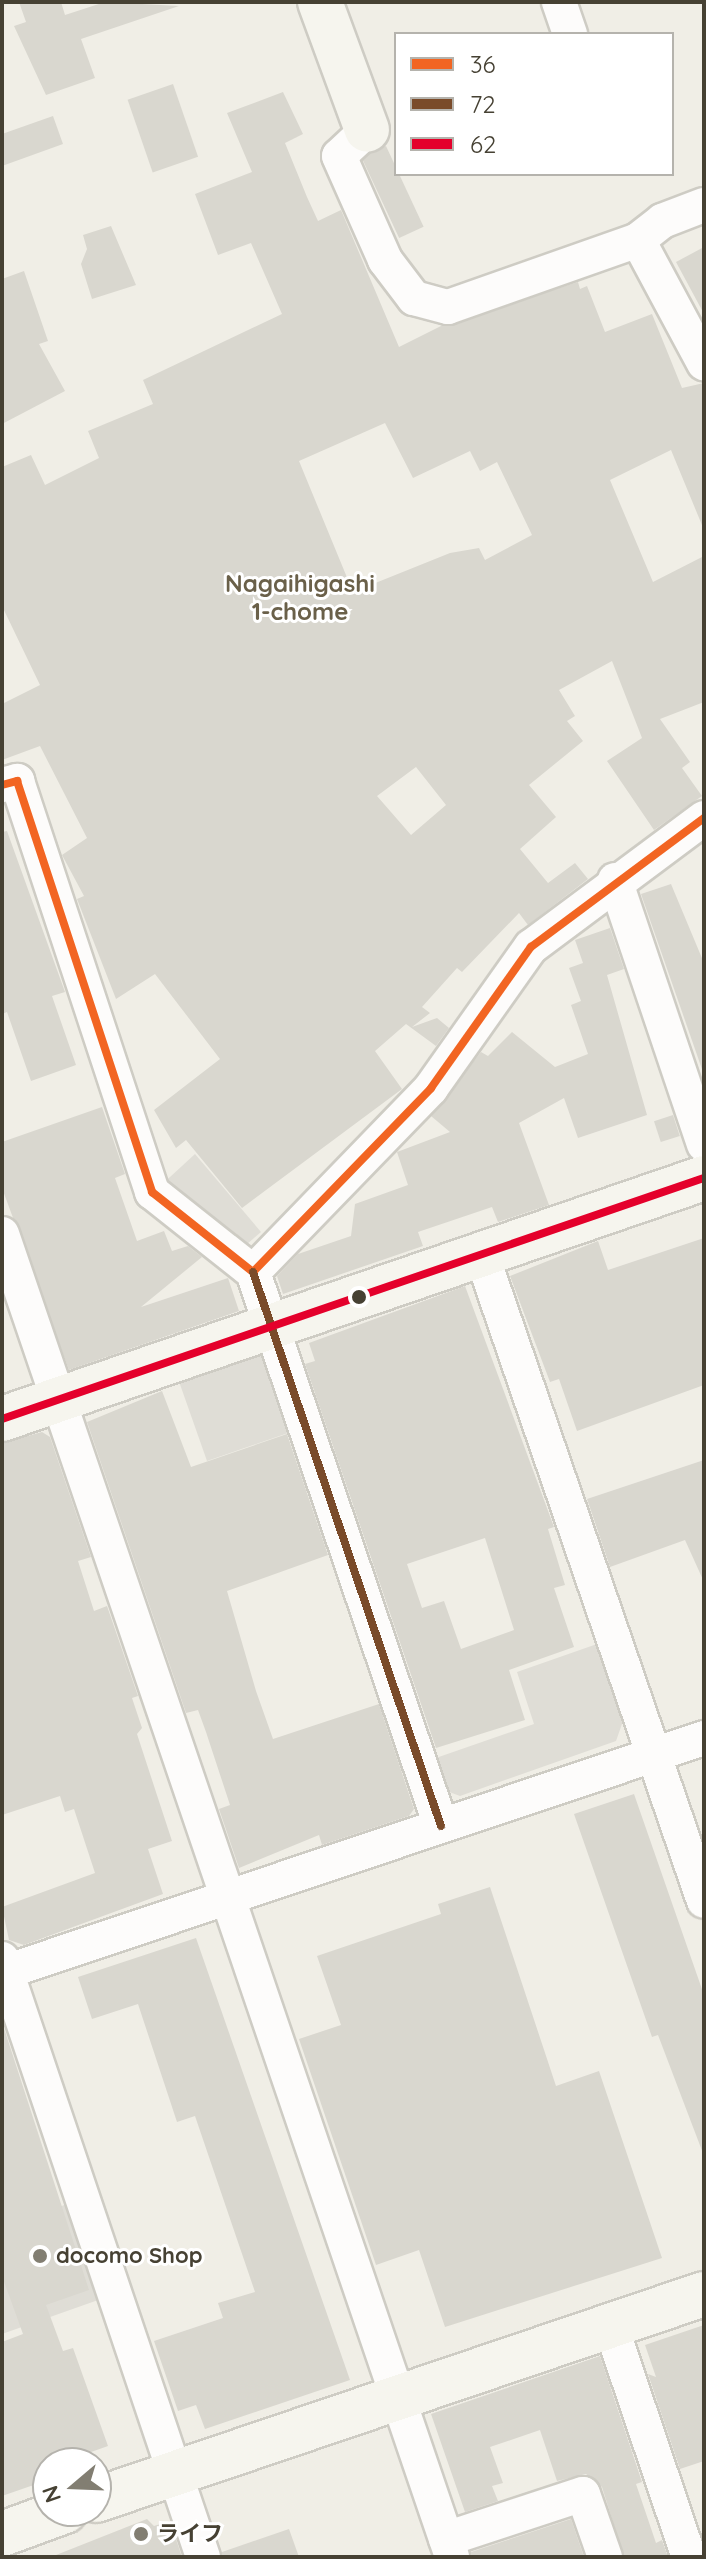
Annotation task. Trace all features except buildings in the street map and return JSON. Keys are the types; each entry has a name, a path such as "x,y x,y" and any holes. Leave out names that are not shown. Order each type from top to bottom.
{"street":[{"path":"320,2 367,130 339,156 385,260 414,298 448,307 638,240 662,221 704,205"},
{"path":"559,2 569,32"},
{"path":"638,240 704,363"},
{"path":"2,785 17,781 152,1192 253,1272 441,1826"},
{"path":"253,1272 431,1088 531,947 615,880 704,818"},
{"path":"615,880 704,1144"},
{"path":"2,1419 704,1178"},
{"path":"2,1234 395,2400 449,2548 583,2494 605,2557"},
{"path":"481,1253 704,1901"},
{"path":"203,2557 3,1968 704,1738"},
{"path":"112,2494 704,2294"},
{"path":"611,2327 689,2557"},
{"path":"2,2534 32,2523"}],"shaded area":[{"path":"195,1154 261,1232 238,1252 157,1189"},
{"path":"250,1348 265,1357 291,1432 207,1461 176,1373"},
{"path":"597,1644 623,1721 616,1741 460,1796 444,1790 433,1759 534,1724 517,1672"},
{"name":"docomo Shop","path":"67,2204 101,2299 2,2334 2,2228"}],"transit line":[{"name":"36","path":"2,785 17,781 152,1192 253,1272 431,1088 531,947 704,818"},
{"name":"62","path":"2,1419 704,1178"},
{"name":"72","path":"253,1272 441,1826"}],"place":[{"name":"docomo Shop","path":"40,2256"},
{"name":"ライフ","path":"141,2534"}],"district":[{"name":"Nagaihigashi 1-chome","path":"300,598"}]}
